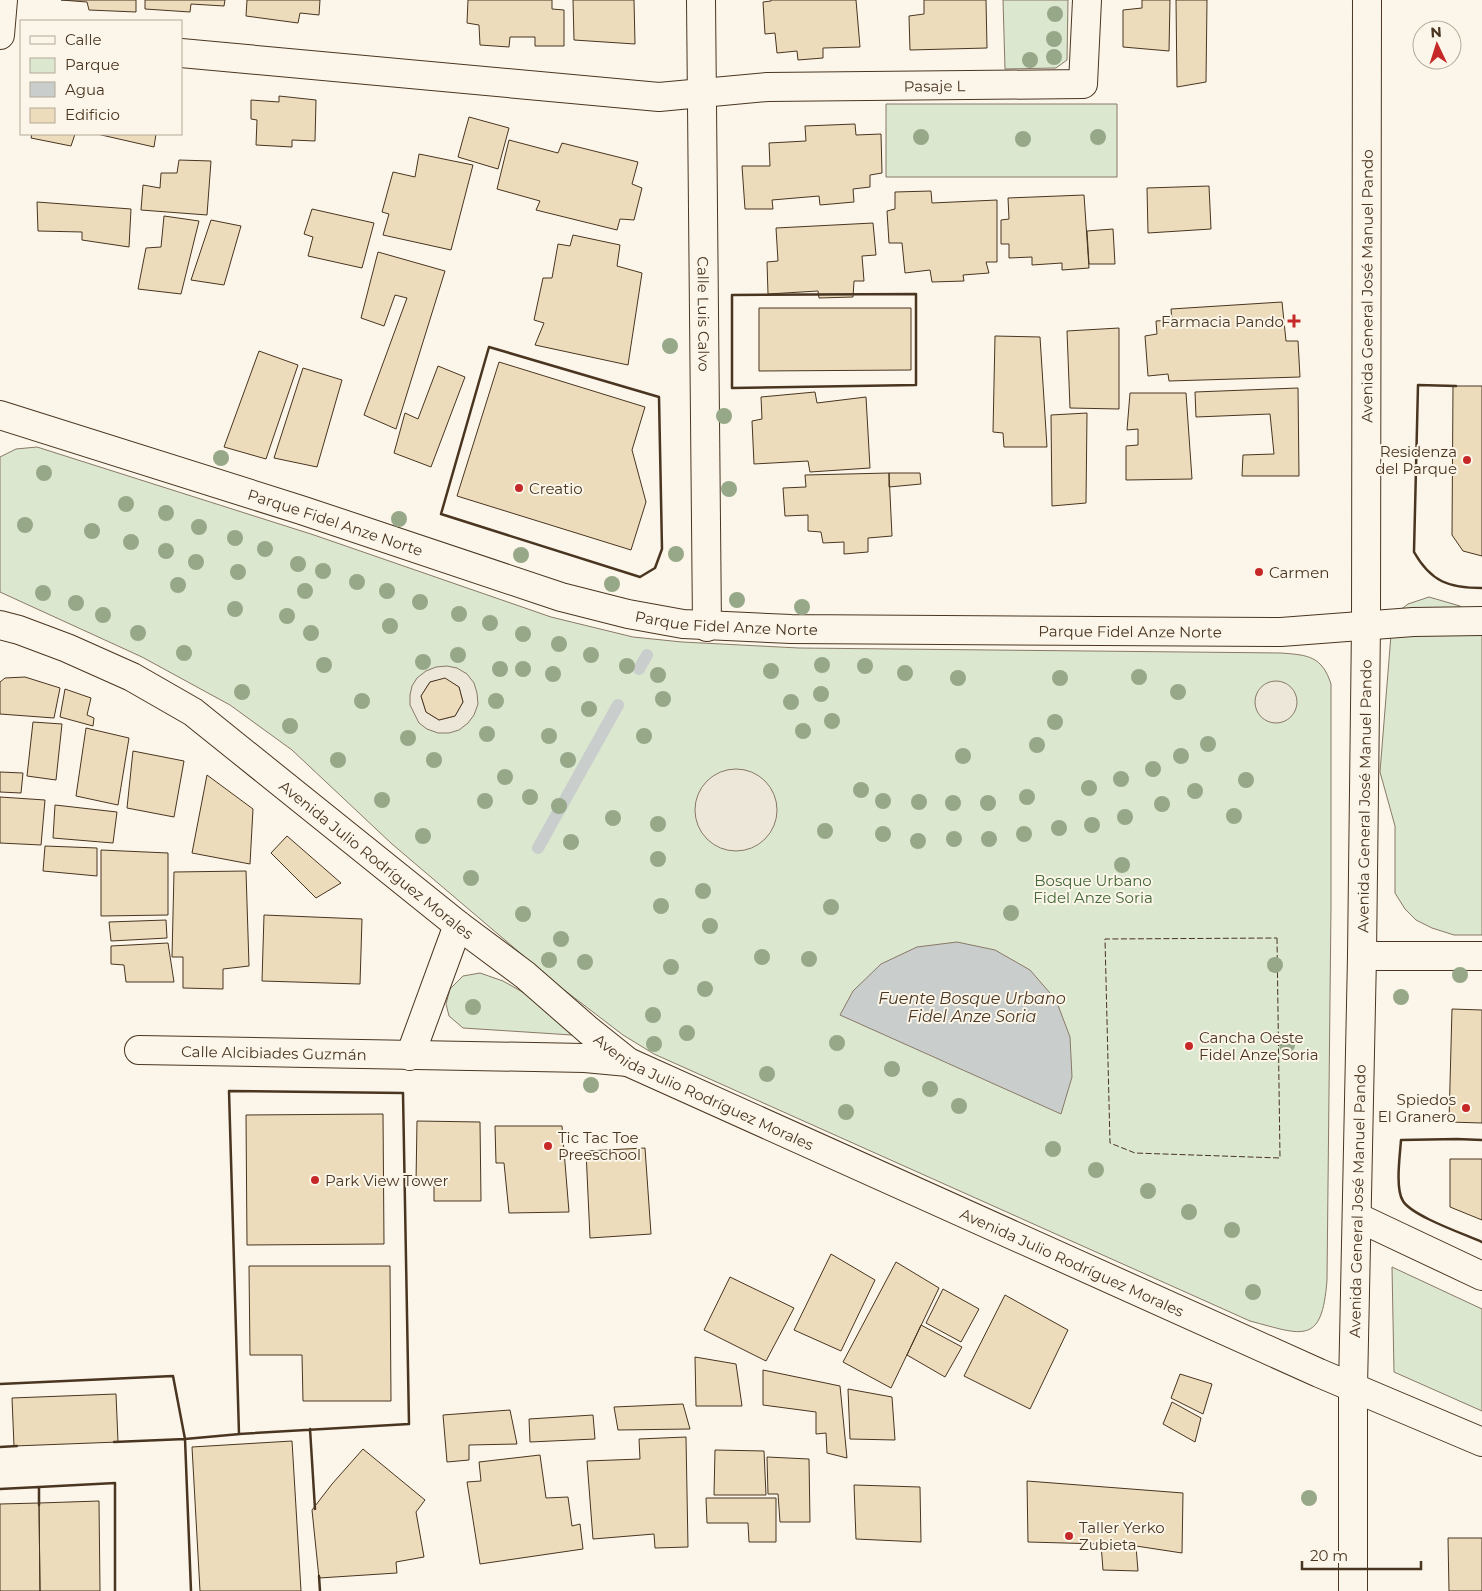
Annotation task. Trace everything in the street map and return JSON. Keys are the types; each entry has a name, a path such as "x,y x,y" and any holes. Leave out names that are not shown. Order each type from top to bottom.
{"street":[{"path":"3,0 0,36 20,38"},
{"name":"Calle Luis Calvo","path":"702,0 707,627"},
{"name":"Pasaje L","path":"703,92 767,87 1083,84 1087,0"},
{"name":"Avenida General José Manuel Pando","path":"1353,1591 1353,1388 1362,956 1366,625 1367,0"},
{"path":"182,53 659,98 703,92"},
{"name":"Parque Fidel Anze Norte","path":"0,415 301,510 560,597 628,614 683,624 707,627 783,629 1280,632 1413,622 1482,621"},
{"name":"Avenida Julio Rodríguez Morales","path":"0,625 67,648 132,677 193,712 458,925 525,975 628,1062 1353,1388 1482,1442"},
{"path":"410,1056 458,925"},
{"path":"1362,956 1482,956"},
{"name":"Calle Alcibiades Guzmán","path":"139,1050 585,1058 628,1062"},
{"path":"1357,1217 1482,1276"}],"green space":[{"path":"1003,0 1068,0 1067,60 1056,68 1005,69"},
{"path":"886,104 1117,104 1117,177 886,177"},
{"name":"Bosque Urbano Fidel Anze Soria","path":"37,447 314,535 551,617 633,637 682,642 799,648 1281,653 1306,656 1318,662 1331,684 1331,906 1327,1280 1320,1316 1314,1326 1296,1332 1250,1321 654,1054 623,1035 559,986 392,844 292,750 230,705 142,657 0,592 0,457 16,449"},
{"path":"1429,597 1460,606 1468,631 1482,632 1482,935 1454,935 1432,928 1416,920 1405,909 1395,893 1395,826 1380,772 1391,635 1399,611 1408,604"},
{"path":"480,973 503,981 542,1003 572,1035 463,1028 449,1016 446,1004 450,989 463,976"},
{"path":"1392,1267 1482,1309 1482,1411 1394,1372"}],"shaded area":[{"path":"447,666 457,668 467,674 474,683 477,693 478,704 474,715 459,730 449,733 438,733 427,729 419,723 410,705 412,686 417,678 426,671 436,667","holes":["445,679 459,687 463,702 455,716 439,720 426,712 421,696 430,682"]},
{"path":"1280,681 1288,684 1294,690 1297,702 1294,714 1288,720 1272,723 1264,720 1258,714 1255,698 1258,690 1264,684"},
{"path":"736,769 752,772 765,781 774,794 777,810 774,826 765,839 752,848 736,851 720,848 707,839 698,826 695,810 698,794 707,781 720,772"}],"water":[{"name":"Fuente Bosque Urbano Fidel Anze Soria","path":"957,942 995,950 1030,970 1056,1000 1070,1037 1072,1077 1061,1114 840,1015 853,991 881,964 917,947"}],"building":[{"path":"61,0 136,0 136,12 89,10 87,2"},
{"path":"145,0 225,0 224,6 191,4 190,12 145,9"},
{"path":"247,0 320,0 319,15 300,13 298,23 246,16"},
{"path":"468,0 552,0 552,9 564,10 564,46 535,46 535,37 510,37 509,47 480,45 479,25 467,23"},
{"path":"573,0 634,0 635,44 574,40"},
{"path":"771,0 856,0 860,47 823,48 823,58 798,60 797,51 777,53 775,33 765,34 763,2"},
{"path":"924,0 986,0 987,48 910,50 909,16 924,14"},
{"path":"1142,0 1170,0 1169,51 1123,47 1123,10 1142,8"},
{"path":"1176,0 1207,0 1206,82 1177,87"},
{"path":"279,96 316,100 315,141 292,140 292,147 256,145 257,120 251,119 251,100 279,102"},
{"path":"469,117 509,128 498,169 458,157"},
{"path":"855,124 856,135 881,134 882,173 870,175 870,187 853,189 854,202 820,205 819,196 772,200 773,209 745,209 742,166 770,166 769,143 806,141 805,126"},
{"path":"32,135 75,135 71,146 31,138"},
{"path":"101,135 156,135 154,147"},
{"path":"509,140 558,153 562,143 638,162 632,184 642,188 634,220 620,219 617,230 536,210 540,201 497,189"},
{"path":"419,154 473,165 451,250 383,235 389,214 382,212 393,172 415,177"},
{"path":"179,160 211,161 207,215 141,210 143,185 160,188 161,173 177,173"},
{"path":"1209,186 1211,229 1148,233 1147,188"},
{"path":"931,191 932,203 997,200 997,262 986,262 989,273 963,275 964,281 932,282 930,270 905,273 902,243 889,243 887,211 895,209 895,192"},
{"path":"1084,195 1089,268 1062,270 1062,263 1032,265 1032,257 1009,258 1009,244 1001,244 1001,220 1009,219 1008,198"},
{"path":"37,202 131,209 129,247 82,240 82,232 38,231"},
{"path":"312,209 374,223 362,268 308,256 313,237 304,234"},
{"path":"164,216 199,221 181,294 138,289 146,248 161,247"},
{"path":"211,220 241,226 224,285 191,280"},
{"path":"873,223 876,255 862,256 864,281 854,281 853,297 819,298 818,291 768,294 767,262 778,261 776,228"},
{"path":"1113,229 1115,264 1089,264 1087,231"},
{"path":"573,235 620,245 617,266 642,273 628,365 535,345 544,323 534,320 543,278 552,278 558,244 570,246"},
{"path":"378,252 445,271 396,429 364,415 407,298 395,295 384,326 361,318"},
{"path":"1282,302 1286,341 1298,341 1300,377 1169,381 1168,374 1148,376 1145,336 1157,334 1156,321 1172,320 1171,309"},
{"path":"759,308 911,308 911,370 759,371"},
{"path":"1119,328 1119,409 1070,408 1067,331"},
{"path":"995,336 1040,337 1047,447 1004,447 1003,433 993,432"},
{"path":"259,351 298,365 266,459 224,447"},
{"path":"499,362 645,407 632,450 646,502 631,550 457,496"},
{"path":"438,366 465,377 431,467 394,453 405,413 418,419"},
{"path":"303,368 342,380 317,467 274,458"},
{"name":"Residenza del Parque","path":"1453,386 1482,386 1482,556 1463,551 1452,535"},
{"path":"1298,388 1299,476 1242,476 1243,455 1274,454 1270,414 1196,417 1195,392"},
{"path":"815,392 817,403 866,397 870,468 810,472 808,461 754,464 752,421 762,419 761,397"},
{"path":"1130,393 1186,393 1192,479 1126,480 1126,446 1138,445 1138,429 1127,430"},
{"path":"1087,413 1086,503 1052,506 1051,415"},
{"path":"889,473 892,536 868,538 868,552 844,554 844,542 823,543 821,532 808,531 808,515 785,516 783,488 806,487 805,475"},
{"path":"889,473 920,473 921,484 889,487"},
{"path":"25,677 60,688 54,718 0,714 0,682 5,678"},
{"path":"445,678 459,687 463,702 455,716 439,720 426,712 421,696 430,682"},
{"path":"65,689 91,698 87,715 94,718 93,726 60,717"},
{"path":"33,722 62,724 56,780 27,776"},
{"path":"86,728 129,738 118,805 76,796"},
{"path":"133,751 184,761 174,817 127,808"},
{"path":"0,772 23,773 21,793 0,792"},
{"path":"207,775 253,809 250,864 192,853"},
{"path":"0,797 45,800 41,845 0,843"},
{"path":"55,805 117,812 113,843 53,838"},
{"path":"287,836 341,883 316,898 271,853"},
{"path":"45,846 97,848 97,876 43,871"},
{"path":"101,850 168,853 168,915 101,916"},
{"path":"246,871 249,966 223,969 223,989 183,988 183,957 172,957 174,872"},
{"path":"264,915 362,919 360,984 262,981"},
{"path":"166,920 167,938 111,941 109,922"},
{"path":"168,943 174,982 126,982 124,965 111,964 111,946"},
{"path":"1452,1009 1482,1010 1482,1123 1449,1122"},
{"name":"Park View Tower","path":"383,1114 384,1244 247,1245 246,1115"},
{"path":"417,1121 480,1122 481,1201 434,1201 434,1183 416,1182"},
{"path":"495,1126 562,1126 569,1212 509,1213 504,1163 496,1163"},
{"path":"645,1148 651,1234 590,1238 586,1151"},
{"path":"1450,1159 1482,1159 1482,1220 1450,1207"},
{"path":"831,1254 875,1280 841,1351 794,1330"},
{"path":"896,1262 939,1288 891,1388 843,1362"},
{"path":"249,1266 390,1266 391,1401 303,1401 302,1355 250,1355"},
{"path":"730,1277 794,1308 766,1361 704,1330"},
{"path":"943,1289 979,1309 961,1342 926,1323"},
{"path":"1005,1295 1068,1330 1030,1409 964,1376"},
{"path":"921,1325 962,1347 945,1377 907,1355"},
{"path":"695,1357 736,1364 742,1406 696,1406"},
{"path":"763,1370 840,1386 847,1458 827,1453 826,1433 816,1434 816,1412 763,1405"},
{"path":"1180,1374 1212,1384 1203,1414 1171,1398"},
{"path":"848,1389 892,1397 895,1440 850,1439"},
{"path":"116,1394 118,1442 14,1446 12,1398"},
{"path":"1172,1402 1201,1418 1195,1442 1163,1424"},
{"path":"683,1404 690,1429 618,1430 614,1407"},
{"path":"510,1410 517,1444 469,1445 469,1460 447,1462 443,1415"},
{"path":"593,1415 595,1439 530,1442 529,1419"},
{"path":"686,1437 688,1547 655,1548 654,1534 593,1539 587,1461 640,1459 639,1439"},
{"path":"292,1441 301,1591 200,1591 192,1447"},
{"path":"363,1449 425,1500 416,1512 424,1557 396,1562 397,1573 319,1578 312,1510"},
{"path":"715,1450 764,1451 766,1495 714,1495"},
{"path":"540,1455 546,1498 568,1497 572,1526 580,1524 583,1549 480,1564 467,1482 481,1481 479,1462"},
{"path":"767,1457 809,1459 810,1522 780,1522 778,1494 768,1494"},
{"path":"1027,1481 1183,1493 1182,1553 1136,1546 1138,1571 1103,1570 1101,1544 1028,1542"},
{"path":"854,1485 920,1487 921,1542 856,1539"},
{"path":"706,1498 776,1498 776,1542 749,1542 748,1523 707,1523"},
{"path":"99,1501 100,1591 40,1591 39,1503"},
{"path":"39,1503 40,1591 0,1591 0,1504"},
{"path":"1448,1538 1482,1538 1482,1591 1449,1591"}],"waterway":[{"path":"639,669 647,655"},
{"path":"538,848 618,705"}],"fence":[{"path":"1277,938 1280,1158 1135,1153 1110,1143 1105,939 1277,938"}],"wall":[{"path":"916,294 916,385 732,388 732,295 916,294"},
{"path":"489,347 659,397 662,549 655,568 640,577 441,514 489,347"},
{"path":"1456,386 1418,385 1414,552 1420,562 1434,577 1450,585 1482,588"},
{"path":"229,1091 403,1093 409,1424 239,1434 229,1091"},
{"path":"1482,1140 1401,1140 1399,1163 1399,1189 1403,1201 1408,1207 1427,1218 1482,1242"},
{"path":"0,1384 173,1376 185,1439 114,1442"},
{"path":"310,1429 315,1509"},
{"path":"191,1591 185,1439 240,1434"},
{"path":"0,1447 17,1446"},
{"path":"39,1505 39,1487 115,1483 115,1591"},
{"path":"0,1489 39,1487 39,1489"},
{"path":"319,1576 320,1591"}],"place":[{"name":"Farmacia Pando","path":"1294,321"},
{"name":"Residenza del Parque","path":"1467,460"},
{"name":"Creatio","path":"519,488"},
{"name":"Carmen","path":"1259,572"},
{"name":"Cancha Oeste Fidel Anze Soria","path":"1189,1046"},
{"name":"Spiedos El Granero","path":"1466,1108"},
{"name":"Tic Tac Toe Preeschool","path":"548,1146"},
{"name":"Park View Tower","path":"315,1180"},
{"name":"Taller Yerko Zubieta","path":"1069,1536"}]}
